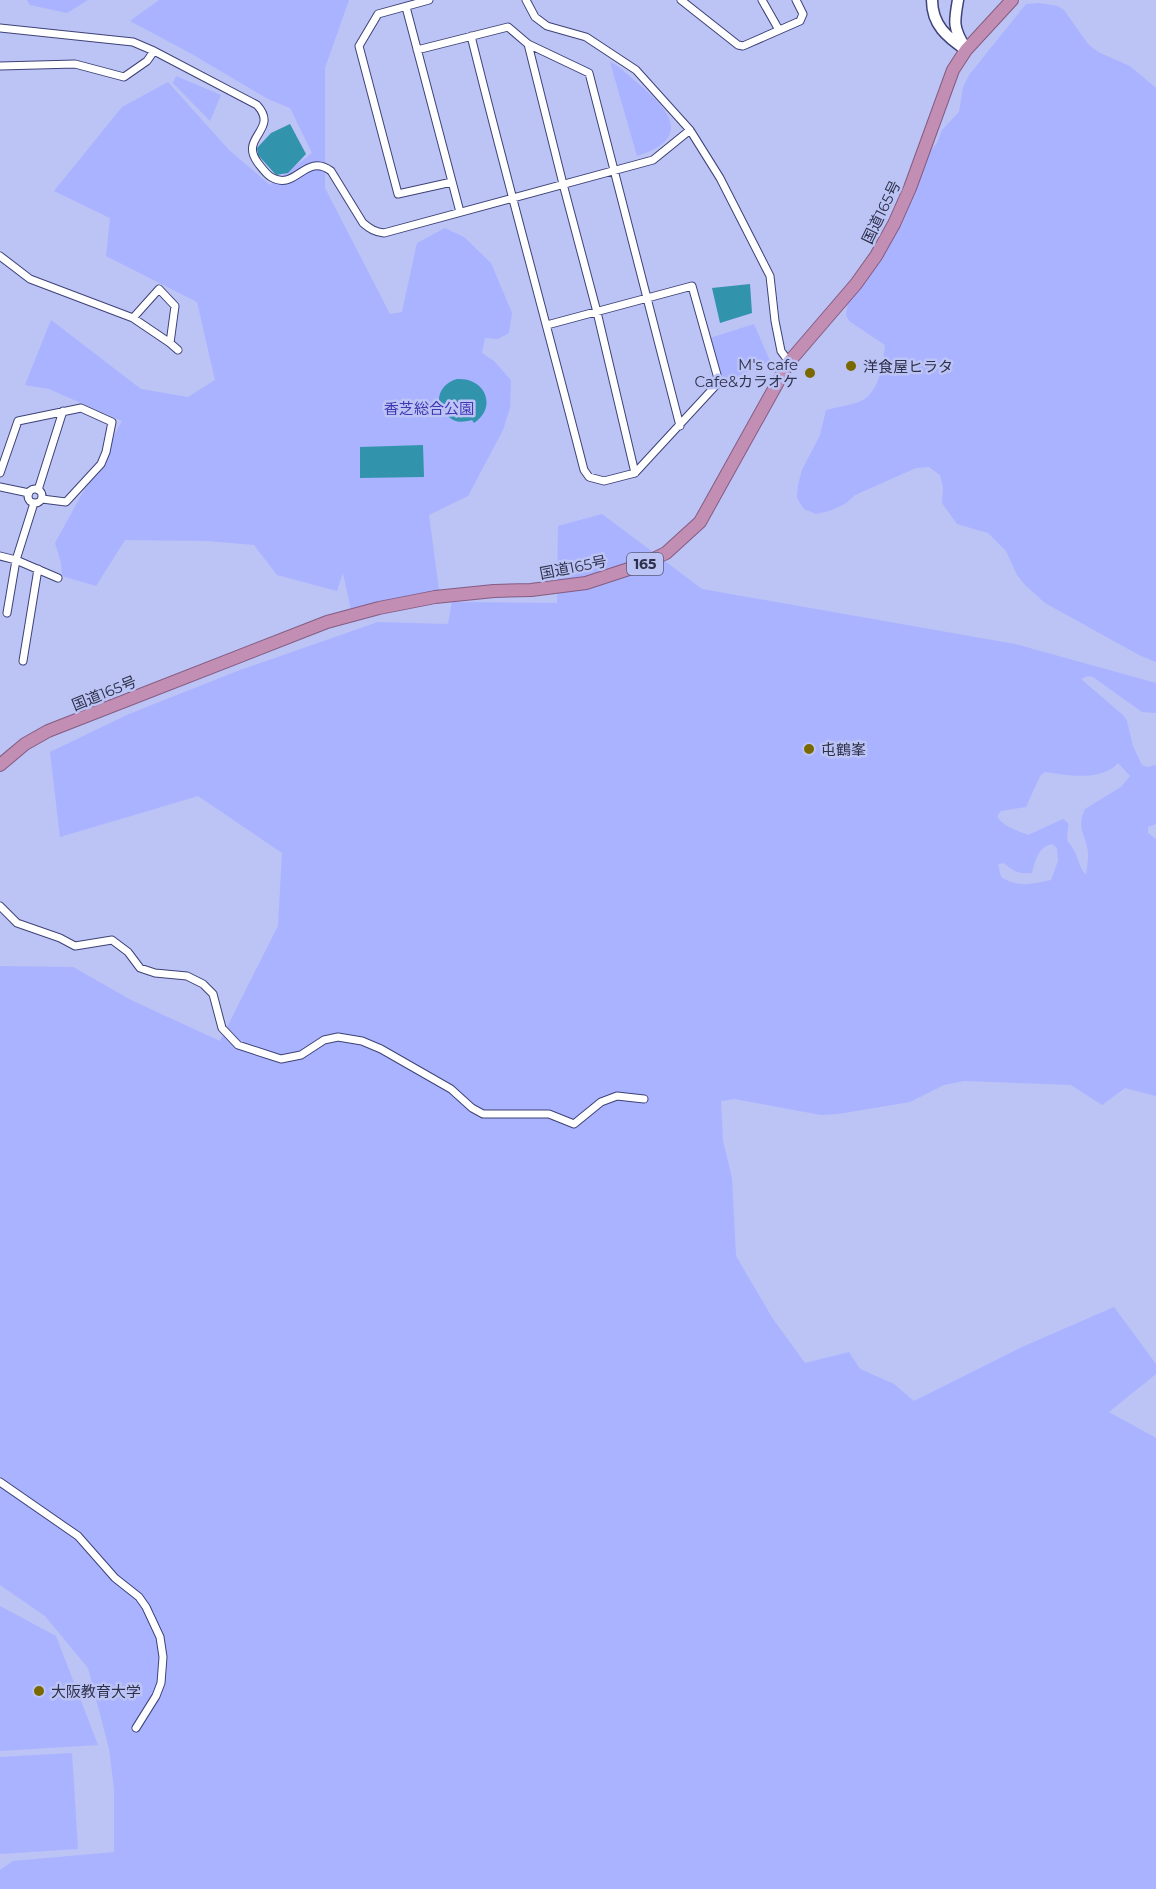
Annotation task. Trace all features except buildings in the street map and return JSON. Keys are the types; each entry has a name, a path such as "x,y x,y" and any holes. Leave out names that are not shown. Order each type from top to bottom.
{"highway":[{"name":"国道165号","path":"0,765 26,744 48,731 327,622 379,608 435,597 531,590 586,583 641,566 666,553 700,522 789,362 856,284 876,255 894,224 910,188 953,70 966,50 1012,0"}],"main road":[{"path":"932,0 934,17 941,30 966,50"},
{"path":"958,0 954,20 955,31 966,50"}],"street":[{"path":"429,0 378,15 359,46 399,194 452,182"},
{"path":"526,0 536,17 547,26 586,37 636,70 690,130 720,178 771,276 775,321 781,351 789,362"},
{"path":"681,0 738,45 743,46 801,21 803,14 796,0"},
{"path":"762,0 779,30"},
{"path":"406,7 460,212"},
{"path":"417,50 508,27 528,44 589,74 680,426"},
{"path":"0,28 133,42 257,105 265,116 264,125 256,137 252,150 253,156 268,175 282,181 294,178 310,166 325,167 331,171 363,223 377,232 384,233 653,160 690,130"},
{"path":"471,36 511,198 547,325 584,470 589,477 604,481 635,473 719,382 692,286 547,325"},
{"path":"528,44 597,312 635,473"},
{"path":"0,66 75,64 124,77 147,61 154,51"},
{"path":"0,256 30,279 133,318 178,350"},
{"path":"133,318 159,289 175,306 170,343"},
{"path":"0,473 18,421 81,408 112,422 101,464 66,502 42,499 34,503 29,500 29,493"},
{"path":"38,489 63,411"},
{"path":"0,487 29,493 38,489"},
{"path":"38,489 42,499"},
{"path":"7,613 16,560 34,503"},
{"path":"0,556 16,560 58,578"},
{"path":"22,661 38,569"},
{"path":"0,906 17,923 75,946 112,940 128,952 140,968 155,973 187,976 202,984 213,994 222,1028 238,1045 281,1059 301,1055 324,1040 338,1037 362,1041 381,1049 451,1089 472,1108 483,1114 549,1114 574,1124 601,1102 617,1096 644,1099"},
{"path":"0,1482 78,1536 115,1578 139,1597 146,1607 160,1637 163,1657 161,1683 156,1696 136,1728"}],"green space":[{"path":"27,0 88,0 67,13 30,5"},
{"name":"香芝総合公園","path":"159,0 349,0 325,68 325,188 390,314 402,312 417,243 445,228 464,237 491,263 512,313 509,333 498,339 485,338 482,353 494,361 511,380 510,408 503,430 468,496 429,515 439,590 351,610 343,573 337,591 277,575 254,545 207,541 125,540 96,586 62,576 55,543 122,421 49,389 25,385 51,320 141,389 188,397 215,380 197,302 106,256 110,218 54,191 122,107 168,82 229,150 270,185 312,153 290,108 268,99 130,21"},
{"path":"1039,3 1058,6 1064,10 1088,44 1098,52 1130,66 1156,88 1156,662 1045,603 1025,585 1017,575 1006,551 988,533 957,524 942,503 943,487 940,475 929,467 916,468 855,495 845,504 829,511 816,514 804,509 797,498 802,470 820,435 826,410 860,402 873,390 880,375 885,345 849,321 846,315 848,302 901,222 929,153 937,143 942,130 959,112 963,87 969,75 1026,4"},
{"path":"610,62 622,69 652,95 668,115 671,125 670,133 664,142 637,156"},
{"path":"176,76 221,95 210,121 173,83"},
{"path":"754,324 770,361 722,383 710,338"},
{"path":"602,514 702,589 1015,644 1156,683 1156,713 1142,712 1093,677 1087,676 1081,679 1124,716 1133,746 1142,765 1148,767 1156,765 1156,824 1148,827 1148,833 1156,839 1156,1096 1125,1088 1102,1105 1071,1085 964,1081 944,1085 910,1102 838,1114 821,1115 735,1099 721,1101 723,1141 732,1178 736,1256 773,1319 805,1363 849,1352 860,1369 894,1384 914,1401 1022,1347 1114,1307 1156,1364 1156,1374 1109,1412 1156,1438 1156,1889 0,1889 0,1870 13,1861 114,1852 114,1788 109,1749 88,1668 45,1616 0,1585 0,966 73,967 133,1001 220,1041 278,926 282,853 198,796 60,837 50,752 129,714 240,670 378,622 448,624 452,602 557,603 558,526","holes":["1118,763 1130,776 1121,787 1085,809 1082,816 1081,822 1088,855 1086,875 1068,841 1068,823 1063,819 1028,835 1007,826 997,816 1001,811 1026,807 1040,776 1045,772 1093,775 1103,773","1052,844 1057,848 1058,861 1051,880 1019,884 1001,877 998,864 1004,863 1017,872 1032,873 1040,851"]},
{"path":"0,1606 56,1636 98,1745 0,1751"},
{"path":"72,1753 78,1849 0,1854 0,1757"}],"shaded area":[{"path":"290,124 306,154 288,173 276,175 258,155 257,148 271,133"},
{"path":"750,284 752,313 720,323 712,288"},
{"path":"457,379 475,383 485,394 487,402 485,409 474,423 472,420 460,422 452,419 439,402 444,388 449,382"},
{"path":"423,445 424,477 360,478 360,447"}],"place":[{"name":"洋食屋ヒラタ","path":"851,366"},
{"name":"M's cafe Cafe&カラオケ","path":"810,373"},
{"name":"屯鶴峯","path":"809,749"},
{"name":"大阪教育大学","path":"39,1691"}]}
